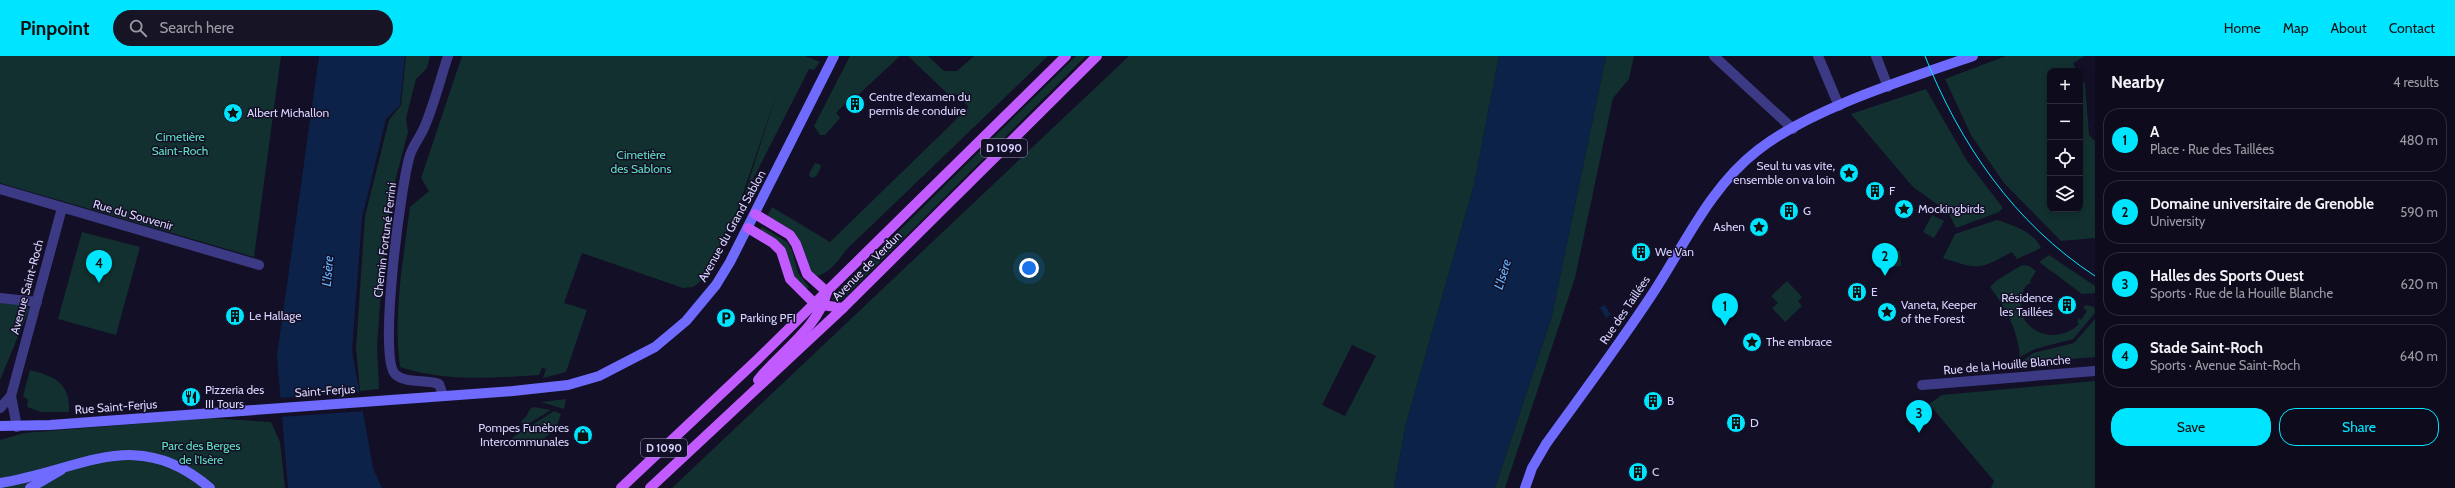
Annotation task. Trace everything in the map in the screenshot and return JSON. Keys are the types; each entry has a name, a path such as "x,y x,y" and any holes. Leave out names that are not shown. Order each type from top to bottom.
{"main road":[{"name":"Avenue de Verdun","path":"827,292 1066,56"},
{"name":"Avenue de Verdun","path":"650,488 843,308 1097,56"},
{"path":"755,214 790,235 796,244 807,274 827,292"},
{"path":"748,228 773,242 781,251 790,279 819,305 843,308"},
{"name":"D 1090","path":"819,305 827,292"},
{"path":"739,405 770,365 818,316 819,305"},
{"name":"Avenue de Verdun","path":"621,488 819,305"}],"street":[{"name":"Chemin Fortuné Ferrini","path":"443,396 439,384 405,379 396,375 391,368 390,306 396,238 410,155 424,127 448,56"},
{"name":"Avenue du Grand Sablon","path":"421,397 568,385 599,376 636,359 655,347 686,321 716,285 748,228 834,56"},
{"path":"1714,56 1793,129"},
{"path":"1818,56 1839,106"},
{"path":"1876,56 1888,87"},
{"name":"Rue des Taillées","path":"1526,488 1532,468 1546,444 1651,296 1707,205 1730,176 1758,150 1793,129 1839,106 1973,56"},
{"name":"Rue du Souvenir","path":"0,189 259,265"},
{"name":"Avenue Saint-Roch","path":"16,426 11,396 62,208"},
{"path":"5,298 36,302"},
{"name":"Rue de la Houille Blanche","path":"1922,385 2095,371"},
{"name":"Avenue Saint-Roch","path":"0,408 11,396"},
{"name":"Saint-Ferjus","path":"232,412 421,397"},
{"name":"Rue Saint-Ferjus","path":"1,427 232,412"},
{"path":"30,488 65,468 82,461 115,455 155,458 179,466 210,488"},
{"path":"0,483 65,468"}],"green space":[{"name":"Cimetière Saint-Roch","path":"0,56 281,56 254,257 0,183"},
{"path":"406,56 430,56 427,68 416,79 406,118 408,132 393,189 385,237 377,345 379,389 360,391 356,348 365,216 389,120 401,105"},
{"name":"Cimetière des Sablons","path":"462,56 805,56 820,62 814,70 809,69 743,199 776,96 735,217 700,282 693,287 683,288 582,253 564,303 587,310 566,372 543,378 546,369 542,368 539,375 469,378 434,375 400,367 398,347 398,307 410,207 429,191 421,178"},
{"path":"850,56 900,56 858,95 855,93 836,113 840,118 825,135 820,135 814,126"},
{"path":"908,56 928,56 944,71 957,71 974,56 1048,56 846,250 833,266 824,273 815,276 808,268 790,229 767,217 772,207 830,242 969,107 955,93 951,97"},
{"path":"1076,56 1086,56 843,299 832,300 835,294"},
{"path":"1129,56 1499,56 1474,185 1406,424 1394,488 672,488","holes":["1352,345 1376,356 1345,416 1322,405"]},
{"path":"1606,56 1634,56 1629,79 1613,98 1575,278 1505,488 1495,488 1552,315"},
{"path":"2006,56 2085,56 2073,63 2076,68 2047,68 2047,212 2083,212 2083,81 2085,84 2089,135 2095,141 2095,238 2061,241 2004,183 1971,135 1945,79"},
{"path":"1926,89 1967,161 2003,208 1999,212 1956,228 1948,212 1913,187 1851,114"},
{"path":"815,163 821,165 821,167 817,175 811,178 809,174"},
{"path":"1932,215 1944,221 1934,238 1923,232"},
{"path":"1997,220 2028,233 2038,242 2041,248 2017,259 2012,252 1985,265 1979,266 1965,265 1943,258 1955,234"},
{"path":"762,227 787,242 792,250 798,273 809,287 805,291 795,279 785,250 759,231"},
{"path":"82,232 140,247 116,335 58,319"},
{"path":"1900,251 1901,266 1884,267 1883,252"},
{"path":"2049,255 2095,286 2095,293 2082,294 2039,262"},
{"path":"2022,265 2029,266 2036,271 2030,281 2031,283 2024,289 2021,305 2023,316 2028,325 2037,331 2058,335 2069,331 2079,324 2077,322 2079,318 2081,320 2087,311 2083,308 2086,305 2094,307 2095,313 2073,339 2035,349 2020,357 2014,329 2006,311 1990,287 1997,280"},
{"path":"1787,281 1802,297 1798,301 1802,306 1785,322 1772,308 1778,303 1771,296"},
{"path":"5,302 27,306 29,310 0,380 0,303"},
{"path":"2095,319 2095,357 2033,362 2023,361 2033,353 2074,343"},
{"path":"30,370 47,375 60,383 67,394 69,412 41,412 27,407 28,400 23,396"},
{"path":"2095,381 2095,488 1991,488 1994,481 1929,404 1942,395"},
{"path":"566,399 564,409 541,402"},
{"path":"533,407 551,410 523,427 521,421"},
{"path":"554,411 561,414 556,428 533,448 528,442 522,447 512,438"},
{"name":"Parc des Berges de l'Isère","path":"209,418 271,422 280,442 285,488 0,488 0,440 24,433"}],"water":[{"name":"L'Isère","path":"319,56 405,56 400,105 386,119 362,218 352,351 373,468 382,488 288,488 277,356"},
{"name":"L'Isère","path":"1499,56 1606,56 1552,315 1495,488 1394,488 1406,424 1474,185"},
{"path":"1605,305 1611,315 1606,318 1601,309 1598,308"}],"pier":[{"path":"361,392 365,411 280,417 279,398"}],"tram line":[{"path":"1925,56 1939,89 1955,120 1993,179 2039,232 2066,255 2095,276"}],"place":[{"name":"Centre d'examen du permis de conduire","path":"855,104"},
{"name":"Albert Michallon","path":"233,113"},
{"name":"Seul tu vas vite, ensemble on va loin","path":"1849,173"},
{"name":"F","path":"1875,191"},
{"name":"Mockingbirds","path":"1904,209"},
{"name":"G","path":"1789,211"},
{"name":"Ashen","path":"1759,227"},
{"name":"We Van","path":"1641,252"},
{"name":"Domaine universitaire de Grenoble","path":"1885,276"},
{"name":"Stade Saint-Roch","path":"99,283"},
{"name":"E","path":"1857,292"},
{"name":"Résidence les Taillées","path":"2067,305"},
{"name":"Vaneta, Keeper of the Forest","path":"1887,312"},
{"name":"Le Hallage","path":"235,316"},
{"name":"Parking PFI","path":"726,318"},
{"name":"A","path":"1725,326"},
{"name":"The embrace","path":"1752,342"},
{"name":"Pizzeria des III Tours","path":"191,397"},
{"name":"B","path":"1653,401"},
{"name":"D","path":"1736,423"},
{"name":"Halles des Sports Ouest","path":"1919,433"},
{"name":"Pompes Funèbres Intercommunales","path":"583,435"},
{"name":"C","path":"1638,472"}]}
